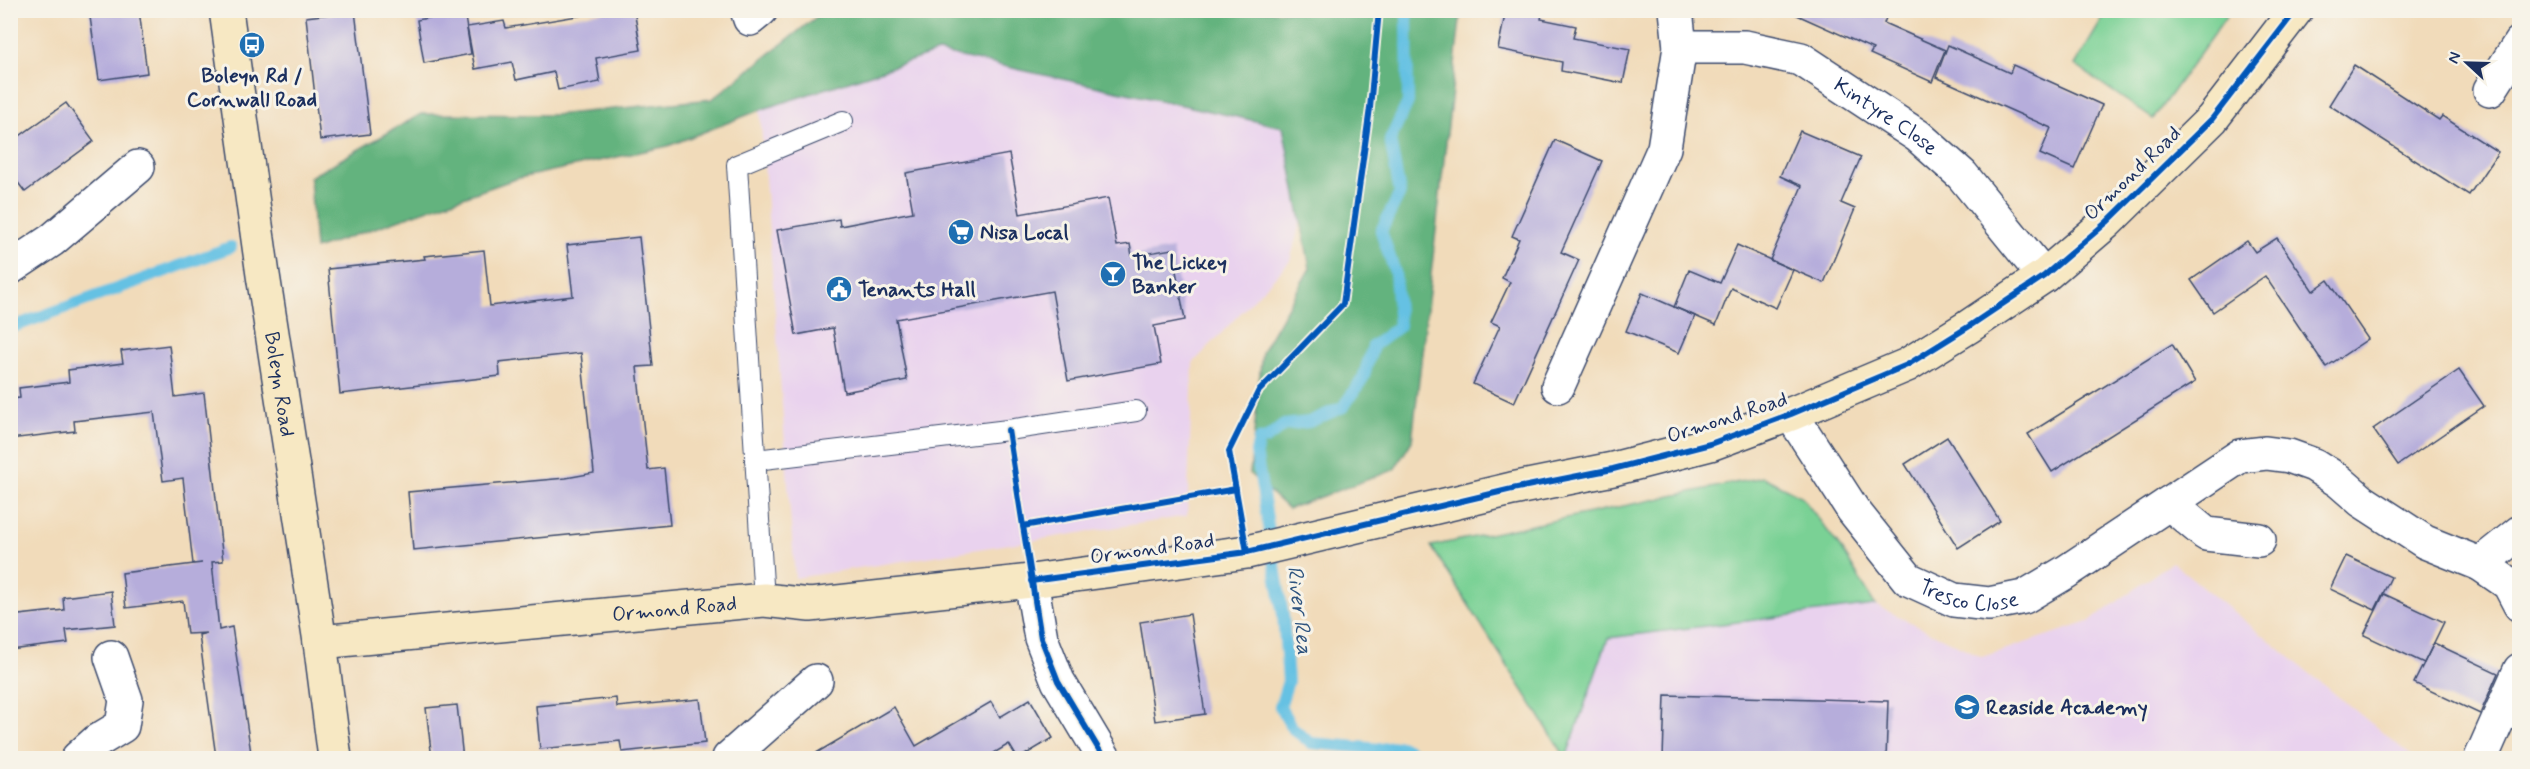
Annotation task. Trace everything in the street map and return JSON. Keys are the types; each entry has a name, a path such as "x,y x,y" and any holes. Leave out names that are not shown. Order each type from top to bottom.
{"street":[{"name":"Boleyn Road","path":"226,10 263,275 320,642 335,759"},
{"path":"747,10 750,19 761,10"},
{"path":"1558,386 1664,148 1680,47 1676,10"},
{"name":"Ormond Road","path":"320,642 764,600 810,604 1031,581 1247,552 1512,489 1624,466 1710,444 1791,414 1906,365 2044,276 2107,222 2212,119 2296,10"},
{"path":"2490,90 2520,43"},
{"name":"Kintyre Close","path":"1680,47 1744,47 1801,59 1918,136 1962,175 2044,276"},
{"path":"10,268 52,240 138,167"},
{"name":"Tresco Close","path":"1791,414 1853,510 1908,579 1954,600 1989,604 2024,597 2240,456 2266,453 2289,456 2314,465 2339,481 2362,501 2425,542 2480,564 2509,584 2520,605"},
{"path":"2169,503 2206,534 2259,540"},
{"path":"2480,564 2520,531"},
{"path":"1031,581 1041,638 1058,681 1104,759"},
{"path":"78,759 97,741 122,726 126,700 111,657"},
{"path":"2481,759 2520,670"},
{"path":"729,759 816,681"}],"lane":[{"path":"764,600 737,165 843,121"},
{"path":"755,460 1008,430 1136,411"}],"shaded area":[{"path":"938,52 1283,127 1301,218 1290,261 1193,363 1187,516 795,578 760,110"},
{"name":"Reaside Academy","path":"2172,562 2414,758 1566,758 1608,638 1875,605 1982,657 2089,622"}],"green space":[{"path":"2108,10 2230,11 2153,119 2075,65"},
{"path":"824,11 1461,11 1412,441 1394,470 1288,509 1250,474 1262,352 1310,268 1283,127 938,52 760,110 668,146 515,179 315,249 310,177 421,114 554,115 712,99"},
{"path":"1763,477 1801,496 1843,551 1875,605 1608,638 1566,758 1431,546"}],"building":[{"path":"89,10 139,10 147,73 99,80"},
{"path":"613,10 634,10 641,50 596,58 600,82 558,90 554,72 516,80 512,62 475,69 467,27 504,21 506,28"},
{"path":"1506,10 1543,10 1541,19 1576,26 1573,38 1630,49 1623,83 1561,71 1562,62 1498,49"},
{"path":"1786,10 1889,10 1884,23 1945,50 1932,82 1870,54 1873,49"},
{"path":"355,11 370,134 320,140 306,17"},
{"path":"464,11 471,54 424,63 417,20"},
{"path":"1948,45 2010,73 2013,65 2102,105 2074,169 2040,154 2051,128 1936,77"},
{"path":"2354,65 2439,120 2442,116 2498,152 2469,195 2329,105"},
{"path":"66,103 94,141 25,192 10,172 10,143"},
{"path":"1800,131 1861,157 1841,203 1855,209 1824,283 1770,260 1802,186 1780,176"},
{"path":"1555,140 1602,161 1561,252 1579,260 1514,403 1473,384 1500,326 1491,322 1510,282 1502,278 1519,239 1512,236"},
{"path":"1009,154 1020,214 1108,198 1117,246 1130,244 1132,256 1172,249 1185,320 1154,326 1161,364 1068,381 1052,291 896,319 907,380 844,392 833,328 796,335 777,230 839,219 840,226 913,212 906,173"},
{"path":"639,237 653,366 637,367 648,470 664,468 670,525 413,550 408,492 566,478 594,473 581,353 499,362 500,376 340,394 328,269 425,259 424,256 484,250 490,306 573,296 567,245"},
{"path":"2277,238 2313,291 2328,280 2368,339 2326,367 2265,276 2213,312 2191,280 2247,241 2255,252"},
{"path":"1737,245 1793,270 1776,308 1731,288 1716,325 1674,307 1689,270 1720,283"},
{"path":"1642,293 1695,316 1679,353 1626,331"},
{"path":"2172,344 2195,382 2052,472 2028,434"},
{"path":"169,345 175,397 204,393 223,561 212,562 219,630 232,627 251,753 216,757 199,635 207,633 187,634 183,601 126,608 122,573 202,563 193,564 183,478 163,481 154,412 74,421 75,431 10,439 10,399 20,398 19,388 69,382 68,370 123,363 121,351"},
{"path":"2459,370 2484,406 2398,465 2373,429"},
{"path":"1947,437 2000,521 1958,548 1905,464"},
{"path":"2346,556 2391,577 2375,610 2330,589"},
{"path":"111,591 115,625 66,630 68,643 10,650 10,616 64,610 63,597"},
{"path":"2384,594 2444,622 2424,663 2364,635"},
{"path":"1190,614 1205,714 1155,721 1140,622"},
{"path":"2434,643 2498,673 2480,714 2414,683"},
{"path":"1665,695 1888,701 1886,759 1663,759"},
{"path":"616,698 617,707 700,699 705,743 622,752 620,741 540,749 536,706"},
{"path":"1030,699 1053,738 1018,759 1009,744 984,759 806,759 894,707 916,746 991,702 1000,717"},
{"path":"457,705 463,759 432,759 426,708"}],"waterway":[{"name":"River Rea","path":"1407,10 1408,102 1390,140 1400,193 1381,231 1395,272 1399,326 1373,346 1363,378 1343,407 1309,422 1284,425 1266,439 1259,440 1256,452 1283,615 1288,681 1280,707 1292,728 1311,743 1381,749 1401,746 1424,758"},
{"path":"10,328 231,247"}],"cycle path":[{"path":"1247,552 1229,451 1258,392 1343,304 1370,108 1379,10"},
{"path":"1031,581 1247,552 1512,489 1613,469 1710,444 1791,414 1907,365 2044,276 2107,222 2212,119 2296,10"},
{"path":"1008,430 1023,526"},
{"path":"1104,758 1058,681 1041,638 1023,526 1236,489"}],"place":[{"name":"Boleyn Rd / Cornwall Road","path":"252,45"},
{"name":"Nisa Local","path":"961,232"},
{"name":"The Lickey Banker","path":"1113,274"},
{"name":"Tenants Hall","path":"839,289"},
{"name":"Reaside Academy","path":"1967,707"}]}
